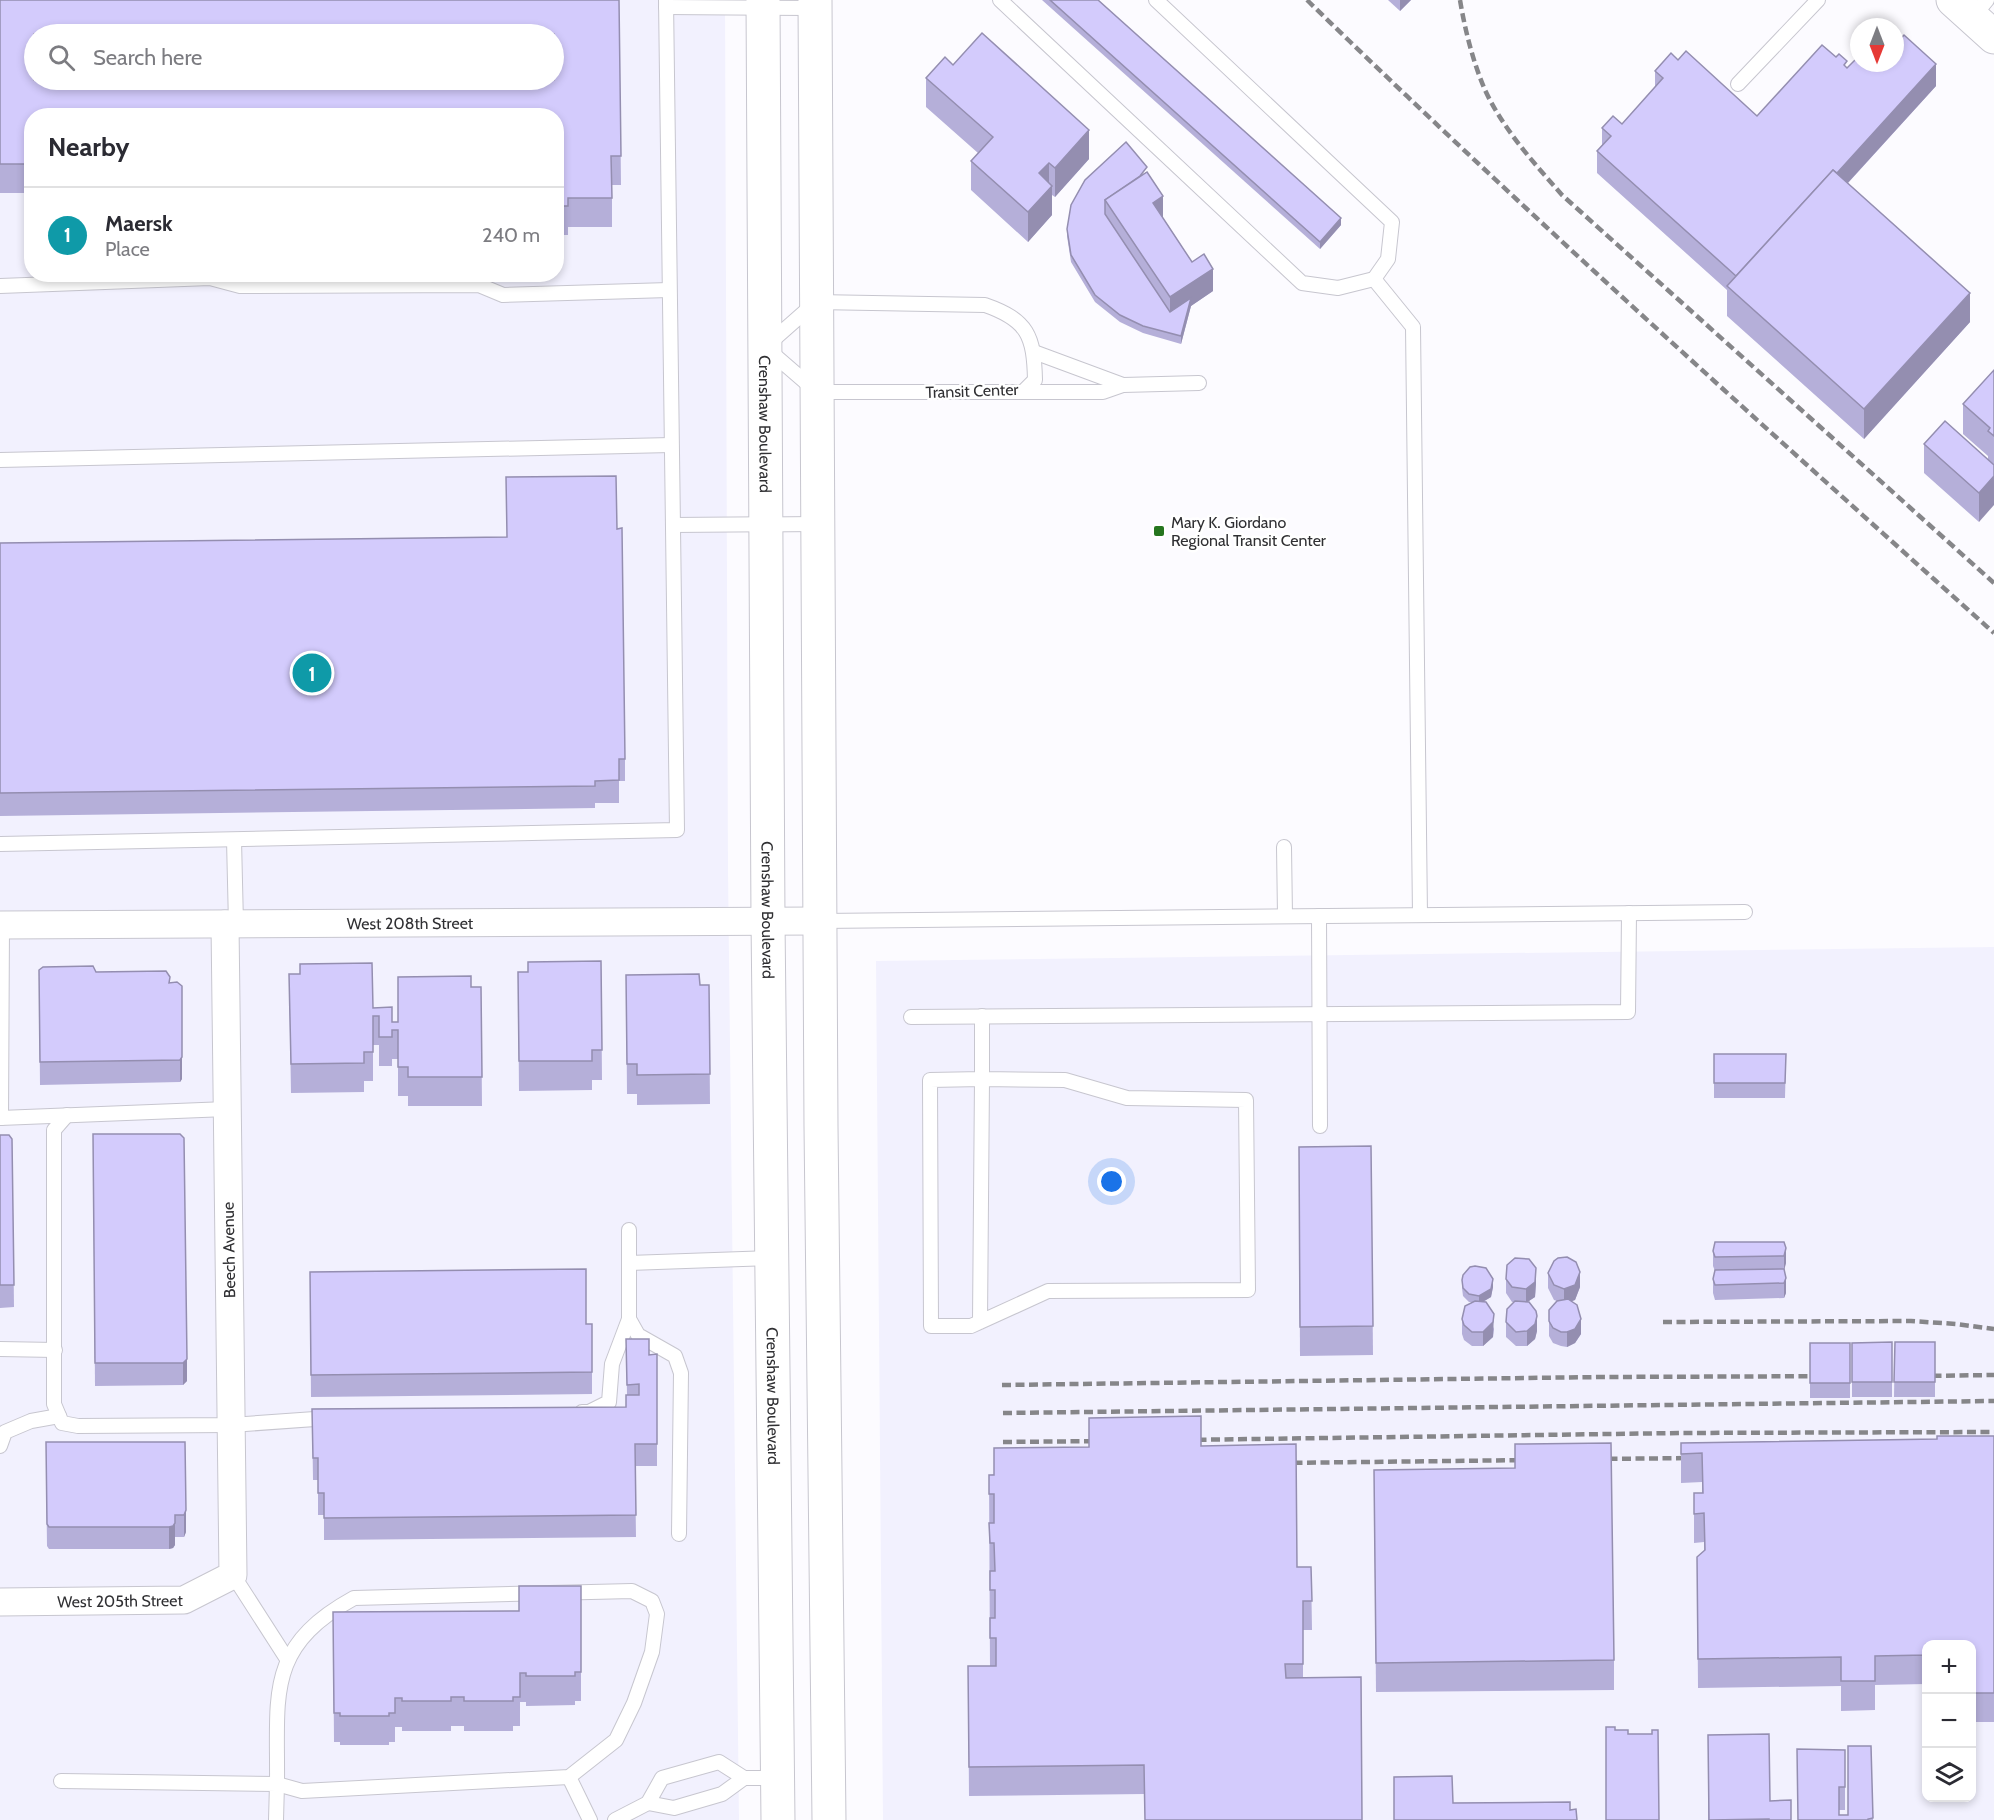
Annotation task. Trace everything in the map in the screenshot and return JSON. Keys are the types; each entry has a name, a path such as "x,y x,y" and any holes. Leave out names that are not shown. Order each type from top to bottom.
{"main road":[{"name":"Crenshaw Boulevard","path":"763,4 768,921 778,1820"},
{"path":"815,4 820,921 829,1820"}],"street":[{"name":"West 208th Street","path":"1,925 820,921"},
{"name":"Beech Avenue","path":"231,924 227,1109 233,1575"},
{"name":"West 205th Street","path":"0,1602 184,1600 233,1575"}],"lane":[{"path":"1000,0 1302,283 1338,288 1374,279 1388,259 1392,222 1156,0"},
{"path":"1738,84 1818,0"},
{"path":"0,844 676,830 666,4 815,4"},
{"path":"1374,279 1413,327 1420,915"},
{"path":"0,286 105,282"},
{"path":"225,282 240,286 479,285 503,295 669,290"},
{"path":"816,302 765,347 817,392"},
{"name":"Transit Center","path":"816,302 985,305 1005,312 1024,327 1034,352 1035,380 1023,392 817,392"},
{"path":"1034,352 1124,385"},
{"path":"1023,392 1103,392 1124,385 1199,383"},
{"path":"0,460 671,446"},
{"path":"673,525 818,524"},
{"path":"231,924 234,840"},
{"path":"1284,847 1285,916"},
{"path":"820,921 1745,912"},
{"path":"911,1017 1628,1012 1629,913"},
{"path":"1319,916 1320,1126"},
{"path":"1,925 0,1118 227,1109"},
{"path":"980,1322 982,1016"},
{"path":"982,1079 1065,1080 1127,1098 1246,1100 1248,1290 1048,1291 971,1326 931,1326 930,1080 982,1079"},
{"path":"67,1115 54,1130 54,1404 62,1423 78,1426 231,1425 348,1417"},
{"path":"566,1412 589,1412 609,1402 612,1364 629,1319 629,1230"},
{"path":"629,1263 771,1258"},
{"path":"629,1319 638,1335 675,1356 681,1373 679,1534"},
{"path":"0,1349 55,1350"},
{"path":"0,1446 5,1432 31,1421 59,1416"},
{"path":"233,1575 287,1659"},
{"path":"61,1781 277,1784 302,1791 569,1777 616,1740 634,1703 652,1652 657,1614 652,1601 632,1591 354,1598 328,1612 308,1629 287,1659 278,1693 277,1784 276,1820"},
{"path":"615,1820 648,1803 662,1778 719,1762 744,1778 778,1778"},
{"path":"569,1777 590,1820"},
{"path":"648,1803 674,1808 722,1794 744,1778"}],"shaded area":[{"path":"0,0 725,0 728,871 739,1820 0,1820"},
{"path":"1994,947 1994,1820 883,1820 876,961"}],"building":[{"path":"0,0 619,0 621,156 611,156 612,198 568,198 568,206 564,206 564,108 24,108 24,164 0,164"},
{"path":"1050,0 1098,0 1341,218 1320,242"},
{"path":"982,33 1089,130 1055,168 1049,163 1039,173 1052,186 1028,212 971,161 993,137 926,78 945,57 953,65"},
{"path":"1904,35 1936,64 1837,173 1833,170 1736,276 1597,151 1611,136 1602,128 1613,116 1622,124 1663,78 1655,71 1671,53 1678,60 1686,51 1757,116 1822,45 1836,57 1839,54 1847,61 1844,65 1847,68 1850,65 1850,72 1904,72"},
{"path":"1126,142 1147,167 1140,176 1105,200 1105,214 1170,312 1191,298 1181,336 1143,326 1120,315 1095,295 1071,255 1067,229 1071,205 1085,180"},
{"path":"1833,170 1970,293 1864,409 1727,286"},
{"path":"1147,172 1163,196 1153,203 1192,262 1204,254 1213,269 1170,297 1105,200"},
{"path":"1994,370 1994,436 1988,431 1990,428 1963,404"},
{"path":"1945,421 1994,465 1994,476 1979,493 1924,444"},
{"path":"616,476 617,529 622,528 625,759 619,759 619,780 595,781 595,786 0,793 0,543 507,537 506,477"},
{"path":"601,961 602,1050 592,1050 592,1061 519,1061 518,972 528,972 528,962"},
{"path":"372,963 373,1008 392,1007 392,1022 398,1022 398,977 471,976 471,987 481,987 482,1077 408,1077 408,1067 398,1067 398,1030 392,1030 392,1037 379,1037 379,1016 373,1016 373,1052 364,1052 364,1063 291,1064 289,974 300,974 300,964"},
{"path":"93,966 96,972 166,971 170,977 169,983 177,982 182,986 182,1057 180,1060 40,1062 39,970 43,967"},
{"path":"699,974 700,985 709,985 710,1074 637,1075 637,1064 627,1064 626,975"},
{"path":"1714,1054 1786,1054 1785,1083 1714,1083"},
{"path":"93,1134 180,1134 184,1138 187,1359 183,1363 95,1363"},
{"path":"0,1135 9,1135 12,1139 14,1285 0,1285"},
{"path":"1371,1146 1373,1326 1300,1327 1299,1147"},
{"path":"1715,1242 1784,1242 1786,1248 1784,1256 1715,1257 1713,1251"},
{"path":"1567,1257 1576,1262 1580,1272 1575,1285 1564,1289 1554,1285 1548,1273 1554,1261"},
{"path":"1515,1258 1529,1259 1536,1268 1535,1282 1526,1289 1512,1287 1506,1279 1507,1265"},
{"path":"1470,1267 1486,1268 1493,1279 1491,1289 1479,1296 1469,1294 1463,1288 1463,1275"},
{"path":"586,1269 586,1324 592,1324 592,1372 311,1375 310,1272"},
{"path":"1784,1269 1786,1278 1784,1283 1715,1285 1713,1279 1715,1270"},
{"path":"1568,1299 1577,1305 1581,1319 1575,1329 1561,1332 1553,1328 1549,1321 1549,1310 1557,1301"},
{"path":"1475,1301 1486,1302 1494,1314 1493,1322 1483,1332 1472,1332 1464,1325 1462,1319 1465,1306"},
{"path":"1515,1301 1529,1302 1536,1311 1535,1324 1527,1331 1516,1332 1506,1322 1507,1309"},
{"path":"626,1339 649,1339 649,1355 657,1354 657,1444 635,1444 636,1515 324,1518 324,1493 318,1493 318,1458 313,1458 312,1409 626,1407 626,1395 639,1395 639,1384 627,1385"},
{"path":"1892,1342 1892,1382 1852,1382 1852,1343"},
{"path":"1895,1342 1935,1342 1935,1382 1894,1382"},
{"path":"1810,1343 1850,1343 1850,1383 1810,1383"},
{"path":"1201,1416 1201,1446 1296,1444 1297,1567 1311,1567 1312,1601 1303,1601 1303,1664 1285,1664 1286,1678 1361,1677 1362,1820 1145,1820 1144,1765 969,1767 968,1666 996,1666 996,1638 990,1638 990,1618 995,1618 995,1590 990,1590 990,1571 995,1571 994,1543 990,1543 989,1523 994,1523 994,1494 989,1494 989,1475 994,1475 994,1448 1089,1447 1089,1418"},
{"path":"1937,1436 1994,1436 1994,1693 1976,1693 1976,1640 1922,1640 1922,1655 1875,1656 1875,1681 1841,1681 1841,1657 1698,1659 1697,1557 1705,1550 1704,1513 1694,1514 1694,1493 1703,1493 1702,1453 1681,1454 1681,1443 1937,1439"},
{"path":"46,1442 185,1442 186,1510 184,1515 175,1515 175,1523 169,1527 49,1527 47,1524"},
{"path":"1611,1443 1614,1660 1376,1663 1374,1470 1515,1468 1515,1444"},
{"path":"519,1586 581,1586 581,1672 575,1672 575,1676 526,1676 526,1673 520,1673 520,1697 513,1697 513,1701 464,1701 464,1697 451,1697 451,1701 402,1701 402,1698 395,1698 395,1713 389,1713 389,1716 340,1716 340,1713 334,1713 333,1612 519,1611"},
{"path":"1606,1727 1628,1730 1628,1734 1652,1734 1652,1730 1658,1730 1659,1820 1606,1820"},
{"path":"1769,1734 1770,1801 1791,1800 1791,1820 1709,1820 1708,1735"},
{"path":"1848,1746 1871,1746 1873,1818 1868,1820 1798,1820 1797,1749 1845,1750 1845,1787 1839,1787 1839,1815 1848,1815"},
{"path":"1452,1776 1453,1803 1570,1802 1570,1810 1576,1809 1577,1820 1394,1820 1394,1777"}],"railway":[{"path":"1307,0 1561,241 1994,633"},
{"path":"1460,0 1473,57 1492,104 1520,145 1562,195 1994,583"},
{"path":"1663,1322 1911,1321 1994,1329"},
{"path":"1919,1376 1994,1375"},
{"path":"1002,1385 1868,1376"},
{"path":"1003,1413 1994,1401"},
{"path":"1184,1440 1680,1433 1994,1432"},
{"path":"1003,1442 1106,1441"},
{"path":"1595,1459 1697,1458"},
{"path":"1280,1463 1532,1460"}],"place":[{"name":"Mary K. Giordano Regional Transit Center","path":"1159,531"},
{"name":"Maersk","path":"312,673"}]}
